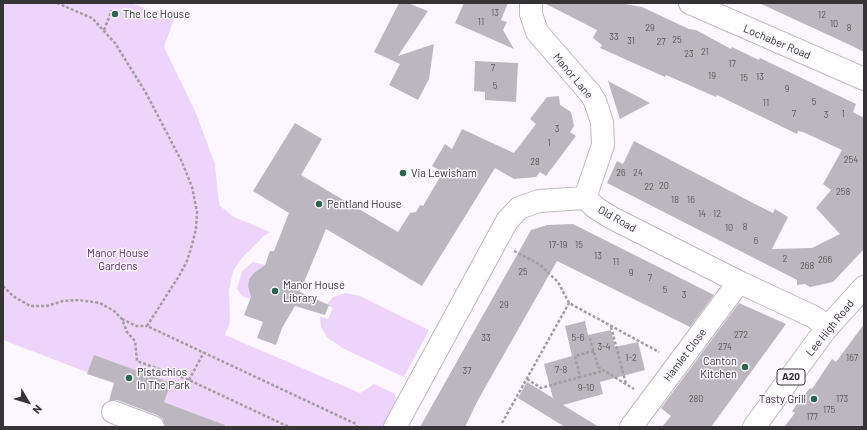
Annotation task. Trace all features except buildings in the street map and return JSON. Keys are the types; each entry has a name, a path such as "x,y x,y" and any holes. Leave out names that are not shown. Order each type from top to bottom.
{"main road":[{"name":"Manor Lane","path":"531,3 531,14 537,32 590,93 595,101 602,122 603,145 585,198"},
{"name":"Lochaber Road","path":"690,3 864,80"},
{"path":"395,427 507,221 519,208 539,201 585,198"},
{"name":"Old Road","path":"585,198 596,208 612,218 739,282 814,317 828,327"},
{"name":"Hamlet Close","path":"631,427 739,282"},
{"name":"Lee High Road","path":"760,425 828,327 864,287"},
{"path":"113,412 153,427"}],"path":[{"path":"57,3 92,18 104,30 124,57 182,162 192,187 197,212 196,229 187,261 164,301 147,326"},
{"path":"104,30 112,10"},
{"path":"495,241 539,264 558,282 569,303 679,363"},
{"path":"3,286 13,296 30,306 47,306 63,301 79,300 100,303 114,311 122,319 136,326 147,326 204,352 356,424 357,427"},
{"path":"502,422 569,303"},
{"path":"122,319 127,332 135,341 137,360 189,380 290,427"},
{"path":"611,326 626,384"},
{"path":"590,338 598,367 638,391"},
{"path":"580,377 575,356 594,351"},
{"path":"189,380 204,352"},
{"path":"526,379 541,388 603,371"}],"green space":[{"name":"Manor House Gardens","path":"3,3 131,3 174,19 164,47 195,111 215,164 219,205 234,217 270,232 241,259 233,271 229,291 230,322 225,335 360,393 374,384 395,394 396,404 384,427 230,427 3,340"},
{"path":"253,262 265,265 263,268 254,273 249,279 248,286 251,296 250,299 242,296 237,289 242,271"},
{"path":"346,293 360,296 429,330 404,377 344,349 327,337 321,327 320,317 328,319 333,308 326,305 333,297"}],"place":[{"name":"The Ice House","path":"115,14"},
{"name":"Via Lewisham","path":"403,173"},
{"name":"Pentland House","path":"319,204"},
{"name":"Manor House Library","path":"275,291"},
{"name":"Canton Kitchen","path":"745,367"},
{"name":"Pistachios In The Park","path":"129,378"},
{"name":"Tasty Grill","path":"814,399"}]}
